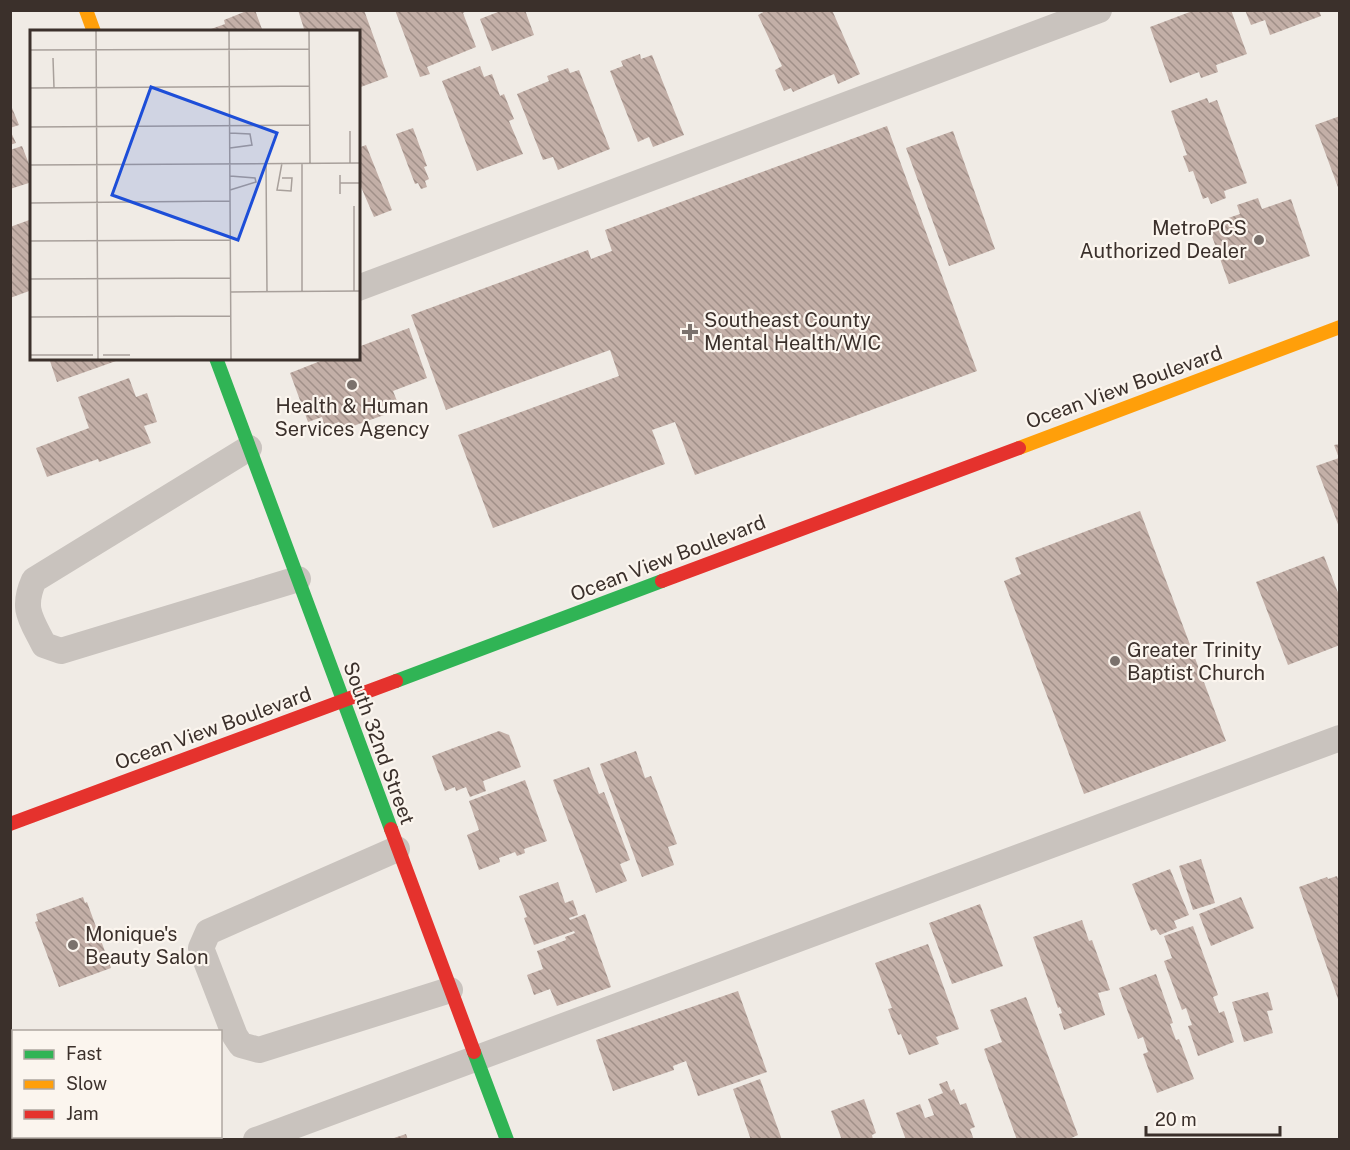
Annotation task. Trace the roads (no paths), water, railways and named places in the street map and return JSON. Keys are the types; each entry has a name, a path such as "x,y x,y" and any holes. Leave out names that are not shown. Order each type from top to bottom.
{"main road":[{"path":"86,10 93,30"},
{"name":"Ocean View Boulevard","path":"10,824 1340,327"},
{"name":"South 32nd Street","path":"217,360 507,1140"}],"lane":[{"path":"360,287 1099,10"},
{"path":"249,448 34,580 28,594 28,614 44,645 61,651 297,579"},
{"path":"256,1140 1340,738"},
{"path":"397,849 208,932 201,948 235,1036 241,1045 259,1050 450,990"}],"place":[{"name":"MetroPCS Authorized Dealer","path":"1259,240"},
{"name":"Southeast County Mental Health/WIC","path":"690,332"},
{"name":"Health & Human Services Agency","path":"352,385"},
{"name":"Greater Trinity Baptist Church","path":"1115,661"},
{"name":"Monique's Beauty Salon","path":"73,945"}]}
